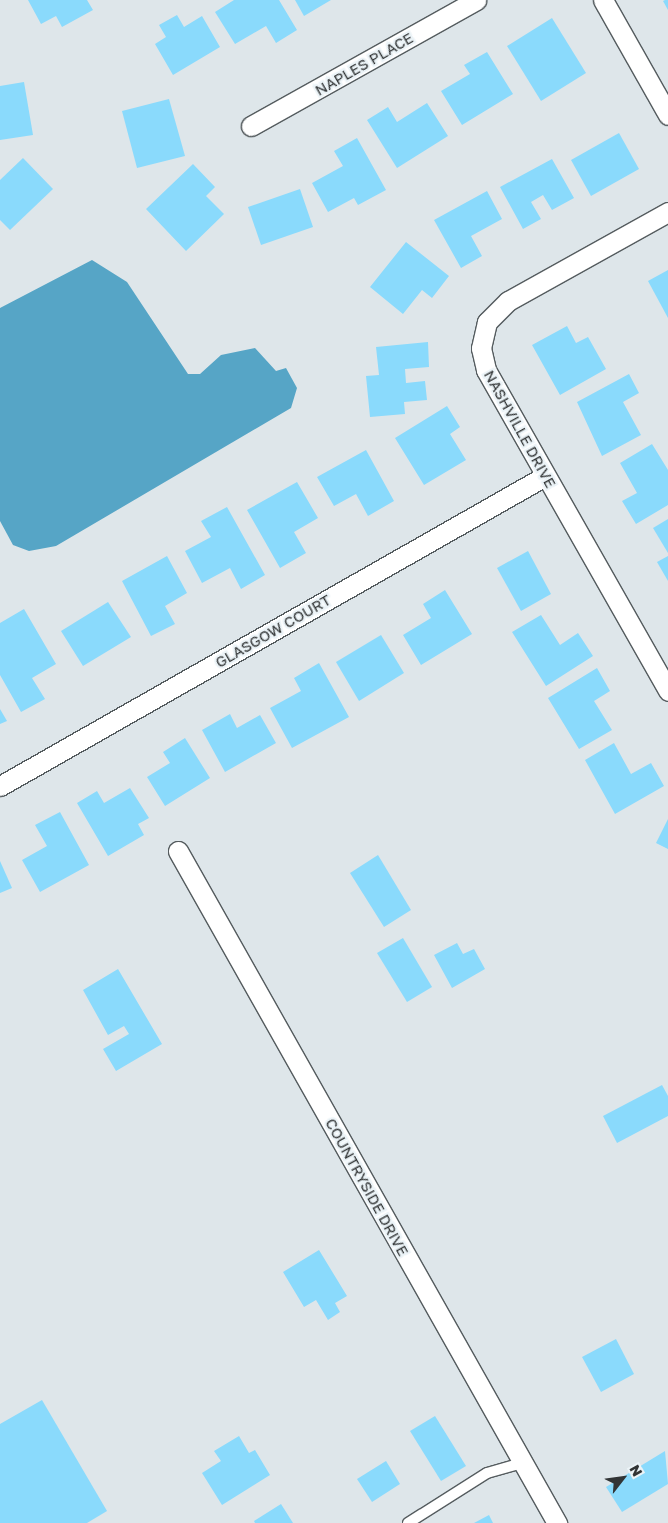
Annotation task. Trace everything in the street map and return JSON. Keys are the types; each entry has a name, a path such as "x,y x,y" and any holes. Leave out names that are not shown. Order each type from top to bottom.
{"street":[{"name":"NAPLES PLACE","path":"251,126 476,0"},
{"path":"603,0 668,115"},
{"name":"NASHVILLE DRIVE","path":"668,212 508,302 487,322 481,348 486,370 668,691"},
{"name":"GLASGOW COURT","path":"0,786 545,476"},
{"name":"COUNTRYSIDE DRIVE","path":"178,851 557,1523"}],"lane":[{"path":"408,1523 487,1473 522,1463"}],"water":[{"path":"92,260 127,282 188,374 200,374 221,355 255,348 276,371 286,368 297,388 291,408 56,546 29,551 13,545 0,521 0,308"}],"building":[{"path":"28,0 87,0 93,10 62,27 56,16 41,24"},
{"path":"234,0 279,0 297,30 276,43 266,26 235,44 215,12"},
{"path":"295,0 331,0 304,16"},
{"path":"668,0 668,10 663,1"},
{"path":"177,15 184,27 202,16 220,47 173,75 155,44 166,37 159,25"},
{"path":"552,18 586,73 541,101 507,46"},
{"path":"487,52 513,94 462,125 441,91 470,74 464,65"},
{"path":"24,82 33,135 0,140 0,86"},
{"path":"169,99 185,156 137,168 122,111"},
{"path":"427,103 448,136 397,168 367,120 388,107 397,122"},
{"path":"619,133 639,169 591,196 571,160"},
{"path":"357,138 386,190 358,205 354,198 328,212 312,183 343,166 334,151"},
{"path":"23,158 53,189 10,230 0,220 0,180"},
{"path":"552,159 574,198 552,210 543,195 531,202 541,219 523,229 500,187"},
{"path":"193,164 215,187 206,196 224,214 186,251 146,209"},
{"path":"300,189 313,227 261,245 248,207"},
{"path":"487,191 502,219 471,236 482,256 461,268 434,220"},
{"path":"406,242 449,276 432,298 422,290 403,314 370,287"},
{"path":"668,270 668,318 648,281"},
{"path":"567,326 576,343 588,337 606,369 560,395 532,345"},
{"path":"428,342 429,367 405,369 406,383 425,381 427,400 404,402 405,414 370,417 366,376 379,375 376,347"},
{"path":"629,374 639,393 623,402 641,435 602,456 577,402"},
{"path":"447,406 460,427 450,434 466,460 424,485 395,438"},
{"path":"652,444 668,470 668,505 636,524 622,501 637,493 620,463"},
{"path":"366,450 394,501 368,516 356,494 334,506 317,477"},
{"path":"297,482 318,518 294,532 306,553 280,568 247,510"},
{"path":"227,507 265,575 241,589 230,568 202,583 185,551 211,537 201,521"},
{"path":"668,519 668,553 653,528"},
{"path":"528,551 551,594 521,611 497,568"},
{"path":"167,556 187,593 165,606 175,624 151,636 122,581"},
{"path":"668,556 668,581 657,562"},
{"path":"445,590 472,634 421,665 403,635 431,618 423,604"},
{"path":"108,602 131,637 83,666 61,631"},
{"path":"24,609 56,664 32,678 45,699 21,712 0,675 0,623"},
{"path":"541,615 560,645 578,633 593,656 546,686 512,632"},
{"path":"381,635 404,673 359,701 336,662"},
{"path":"319,663 349,717 292,748 270,708 301,691 294,678"},
{"path":"597,668 610,691 594,701 612,730 579,749 548,698"},
{"path":"0,709 7,721 0,724"},
{"path":"230,714 237,728 260,715 276,743 225,772 202,730"},
{"path":"185,738 210,778 165,806 147,777 170,763 163,752"},
{"path":"614,743 631,774 651,763 664,786 615,814 585,760"},
{"path":"130,788 149,818 138,824 144,835 108,856 77,803 97,791 104,803"},
{"path":"60,812 89,865 40,892 22,860 47,846 35,825"},
{"path":"668,819 668,849 656,843"},
{"path":"378,855 411,910 384,927 350,873"},
{"path":"0,861 12,888 0,893"},
{"path":"403,938 432,987 407,1002 377,953"},
{"path":"457,943 463,954 474,949 485,969 452,988 434,955"},
{"path":"118,969 162,1044 116,1071 103,1049 129,1034 124,1026 108,1035 83,990"},
{"path":"662,1085 668,1096 668,1116 617,1143 603,1116"},
{"path":"319,1250 347,1296 335,1303 340,1312 328,1320 316,1300 304,1307 283,1272"},
{"path":"616,1339 634,1374 601,1392 582,1357"},
{"path":"42,1400 107,1511 87,1523 0,1523 0,1424"},
{"path":"435,1416 466,1466 441,1481 410,1431"},
{"path":"239,1436 249,1453 255,1450 270,1475 222,1505 202,1473 221,1461 214,1451"},
{"path":"665,1451 668,1484 622,1512 606,1487"},
{"path":"386,1461 400,1484 372,1502 357,1479"},
{"path":"281,1504 293,1523 255,1523 254,1521"},
{"path":"489,1515 493,1523 474,1523"}]}
